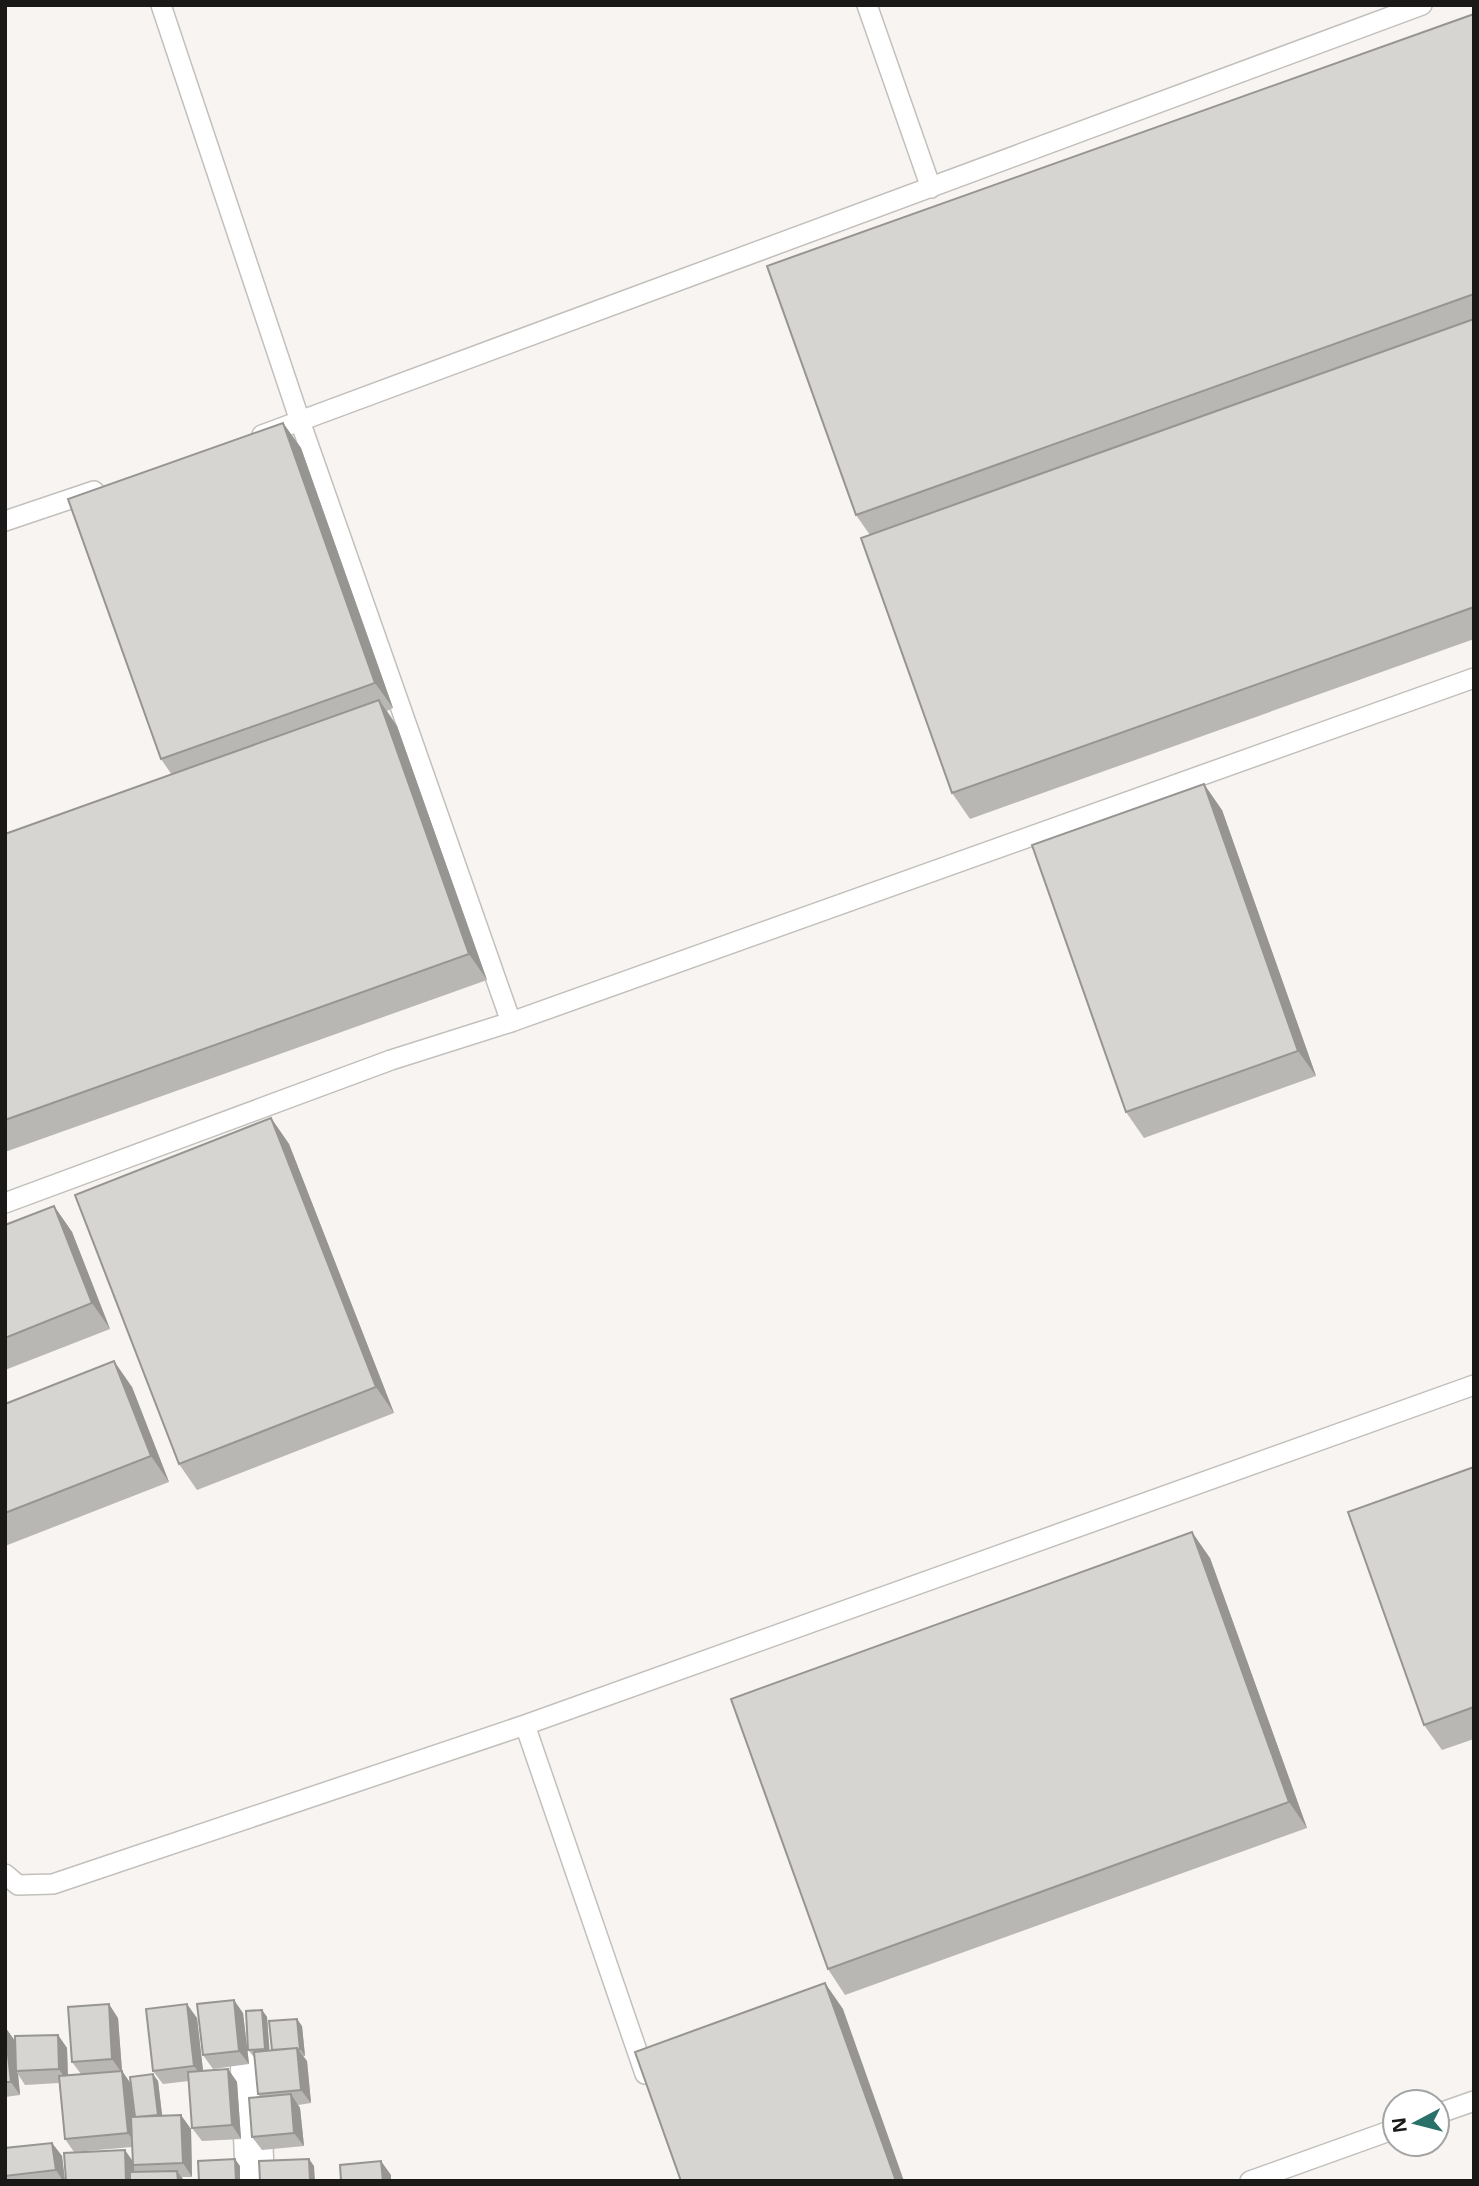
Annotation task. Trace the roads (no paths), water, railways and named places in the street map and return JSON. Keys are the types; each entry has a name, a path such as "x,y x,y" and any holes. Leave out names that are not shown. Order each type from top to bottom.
{"street":[{"path":"250,2068 255,2181"}],"lane":[{"path":"161,5 300,422 510,1023"},
{"path":"867,5 931,188"},
{"path":"249,439 1422,5"},
{"path":"5,521 108,487"},
{"path":"5,1203 391,1060 510,1023 1474,678"},
{"path":"5,1874 18,1885 53,1884 525,1725 1474,1385"},
{"path":"525,1725 650,2090"},
{"path":"1451,2109 1474,2101"},
{"path":"1250,2181 1381,2134"}]}
